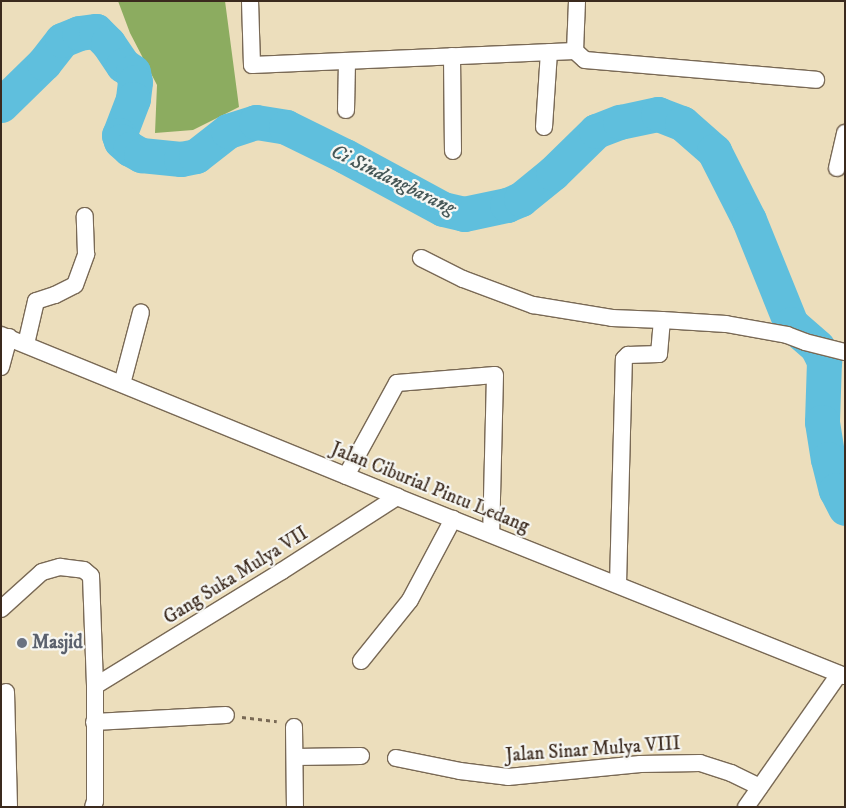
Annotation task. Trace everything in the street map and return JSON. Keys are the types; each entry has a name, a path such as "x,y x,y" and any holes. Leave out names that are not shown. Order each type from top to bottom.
{"street":[{"path":"250,1 252,65 575,50"},
{"path":"577,1 575,50 585,60 816,80"},
{"path":"544,127 549,52"},
{"path":"452,56 453,151"},
{"path":"346,110 347,61"},
{"path":"837,168 845,133"},
{"path":"26,344 36,301 55,296 75,285 86,254 85,216"},
{"path":"420,258 463,279 533,305 612,318 726,324 786,335 805,342 841,350"},
{"path":"122,384 140,312"},
{"path":"618,584 624,359 628,355 659,354 662,320"},
{"path":"1,367 5,336"},
{"name":"Jalan Ciburial Pintu Ledang","path":"5,336 397,497 842,675"},
{"path":"346,476 397,382 495,375 491,534"},
{"name":"Gang Suka Mulya VII","path":"95,686 282,571 397,497"},
{"path":"361,661 410,600 453,519"},
{"path":"1,609 42,572 60,567 88,572 91,579 95,686 95,801 93,807"},
{"path":"746,807 842,675"},
{"path":"6,692 9,807"},
{"path":"94,722 226,715"},
{"path":"294,727 295,807"},
{"path":"295,758 361,756"},
{"name":"Jalan Sinar Mulya VIII","path":"396,758 460,771 508,777 640,764 700,763 731,773 760,787"}],"path":[{"path":"226,715 273,720 294,727"}],"green space":[{"path":"118,1 225,1 239,107 193,130 155,133 157,85 130,33"}],"waterway":[{"name":"Ci Sindangbarang","path":"1,105 44,63 62,40 79,33 96,31 108,43 123,65 133,72 135,82 133,99 119,135 121,141 141,155 181,159 196,156 228,131 256,122 286,127 345,156 443,209 464,214 507,205 521,199 553,173 596,131 620,122 658,114 682,123 714,151 749,220 791,324 817,347 824,361 822,422 828,459 836,490 845,508"}],"place":[{"name":"Masjid","path":"22,643"}]}
